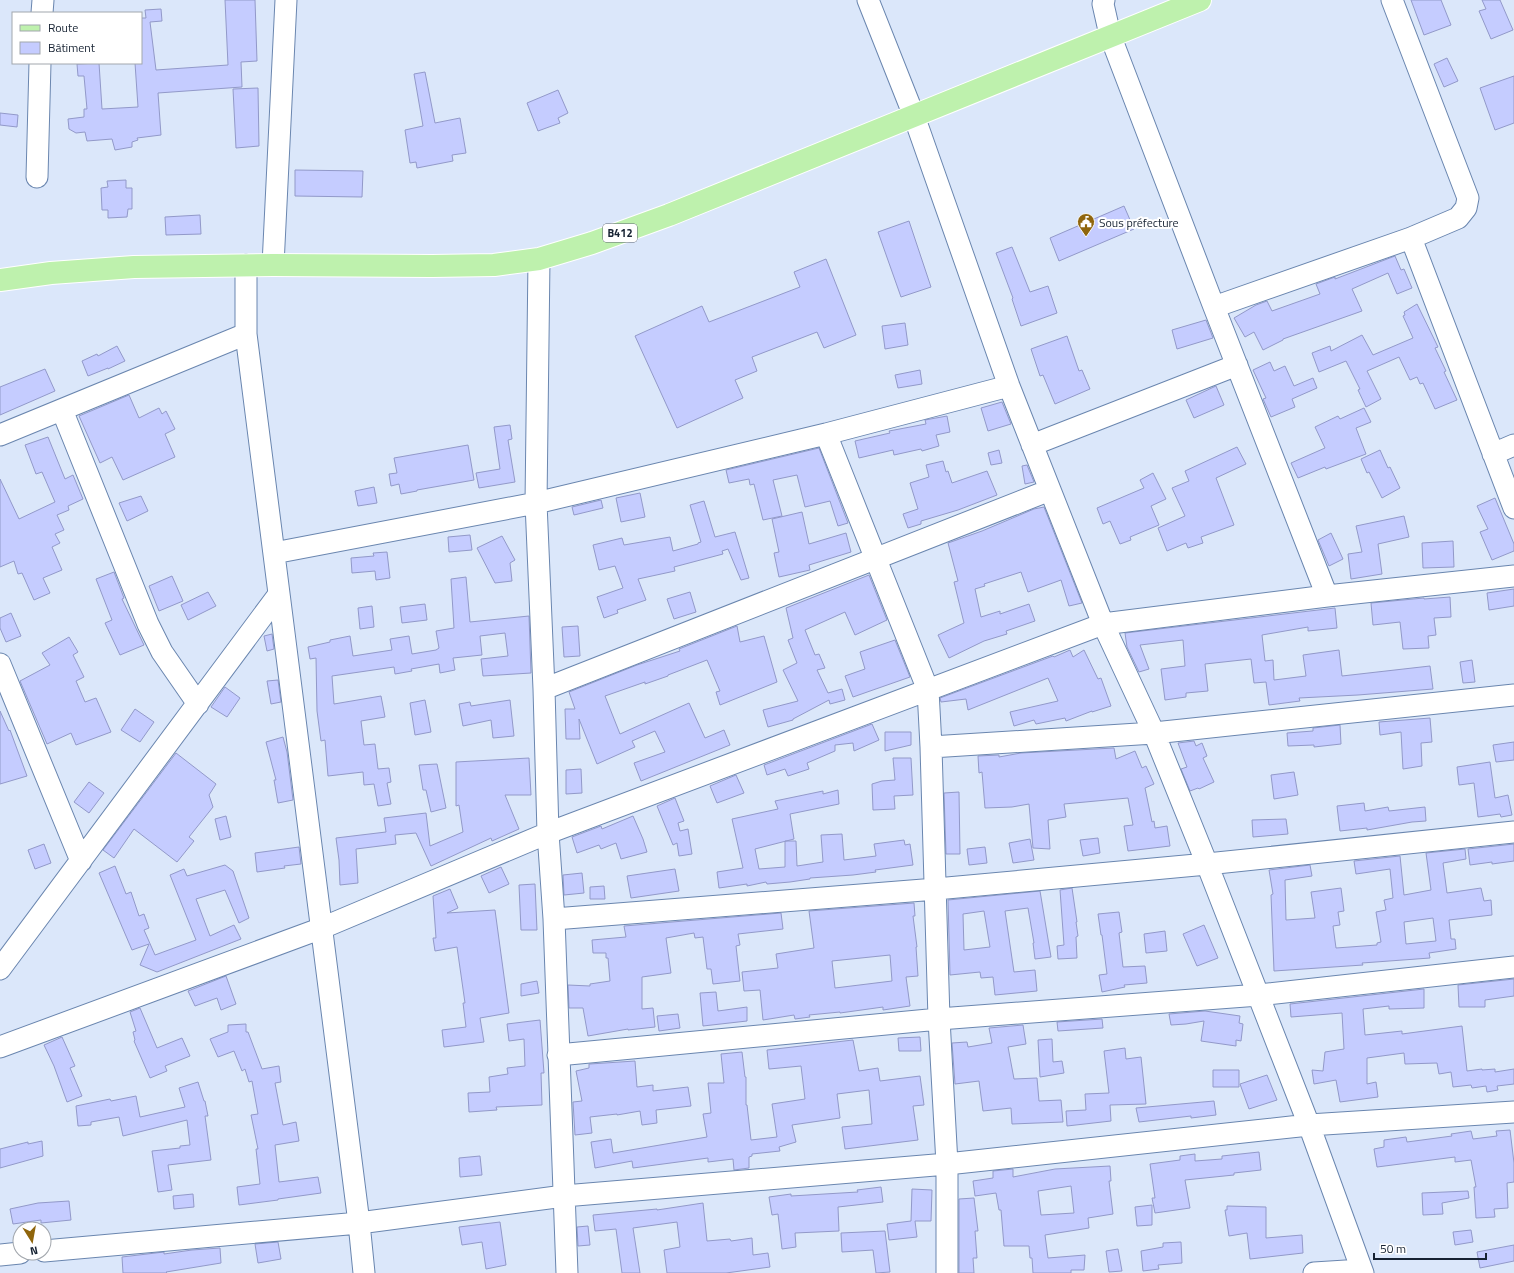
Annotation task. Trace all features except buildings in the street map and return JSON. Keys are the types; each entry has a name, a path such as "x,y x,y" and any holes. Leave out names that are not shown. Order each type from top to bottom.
{"main road":[{"name":"B412","path":"0,280 52,273 134,267 273,265 448,266 494,265 539,259 592,243 669,215 1110,35 1200,0"}],"street":[{"path":"42,12 43,0"},
{"path":"868,0 914,116 1009,386 1102,624 1154,733 1207,864 1309,1125 1362,1271 1314,1273"},
{"path":"1104,0 1103,4 1110,35 1327,596"},
{"path":"1214,307 1411,238 1458,218 1466,208 1468,198 1392,0"},
{"path":"273,265 289,1"},
{"path":"37,177 40,64"},
{"path":"1411,238 1514,508"},
{"path":"539,259 536,503 544,689 548,833 554,919 567,1273"},
{"path":"246,266 246,334 322,928 364,1273"},
{"path":"0,435 246,334"},
{"path":"1032,445 1237,365"},
{"path":"274,553 536,503 826,434 1009,386"},
{"path":"62,410 148,624 162,652 198,704"},
{"path":"826,434 928,690 936,889 939,1019 946,1164 947,1273"},
{"path":"1494,454 1514,445"},
{"path":"544,689 1050,490"},
{"path":"0,1047 322,928 548,833 1102,624 1327,596 1514,576"},
{"path":"0,969 279,594"},
{"path":"0,664 81,861"},
{"path":"931,747 1154,733 1514,695"},
{"path":"554,919 936,889 1207,864 1514,832"},
{"path":"558,1055 939,1019 1258,995 1514,967"},
{"path":"52,1250 359,1223 564,1196 946,1164 1309,1125 1514,1112"},
{"path":"0,1254 12,1253"}],"place":[{"name":"Sous préfecture","path":"1086,237"}]}
